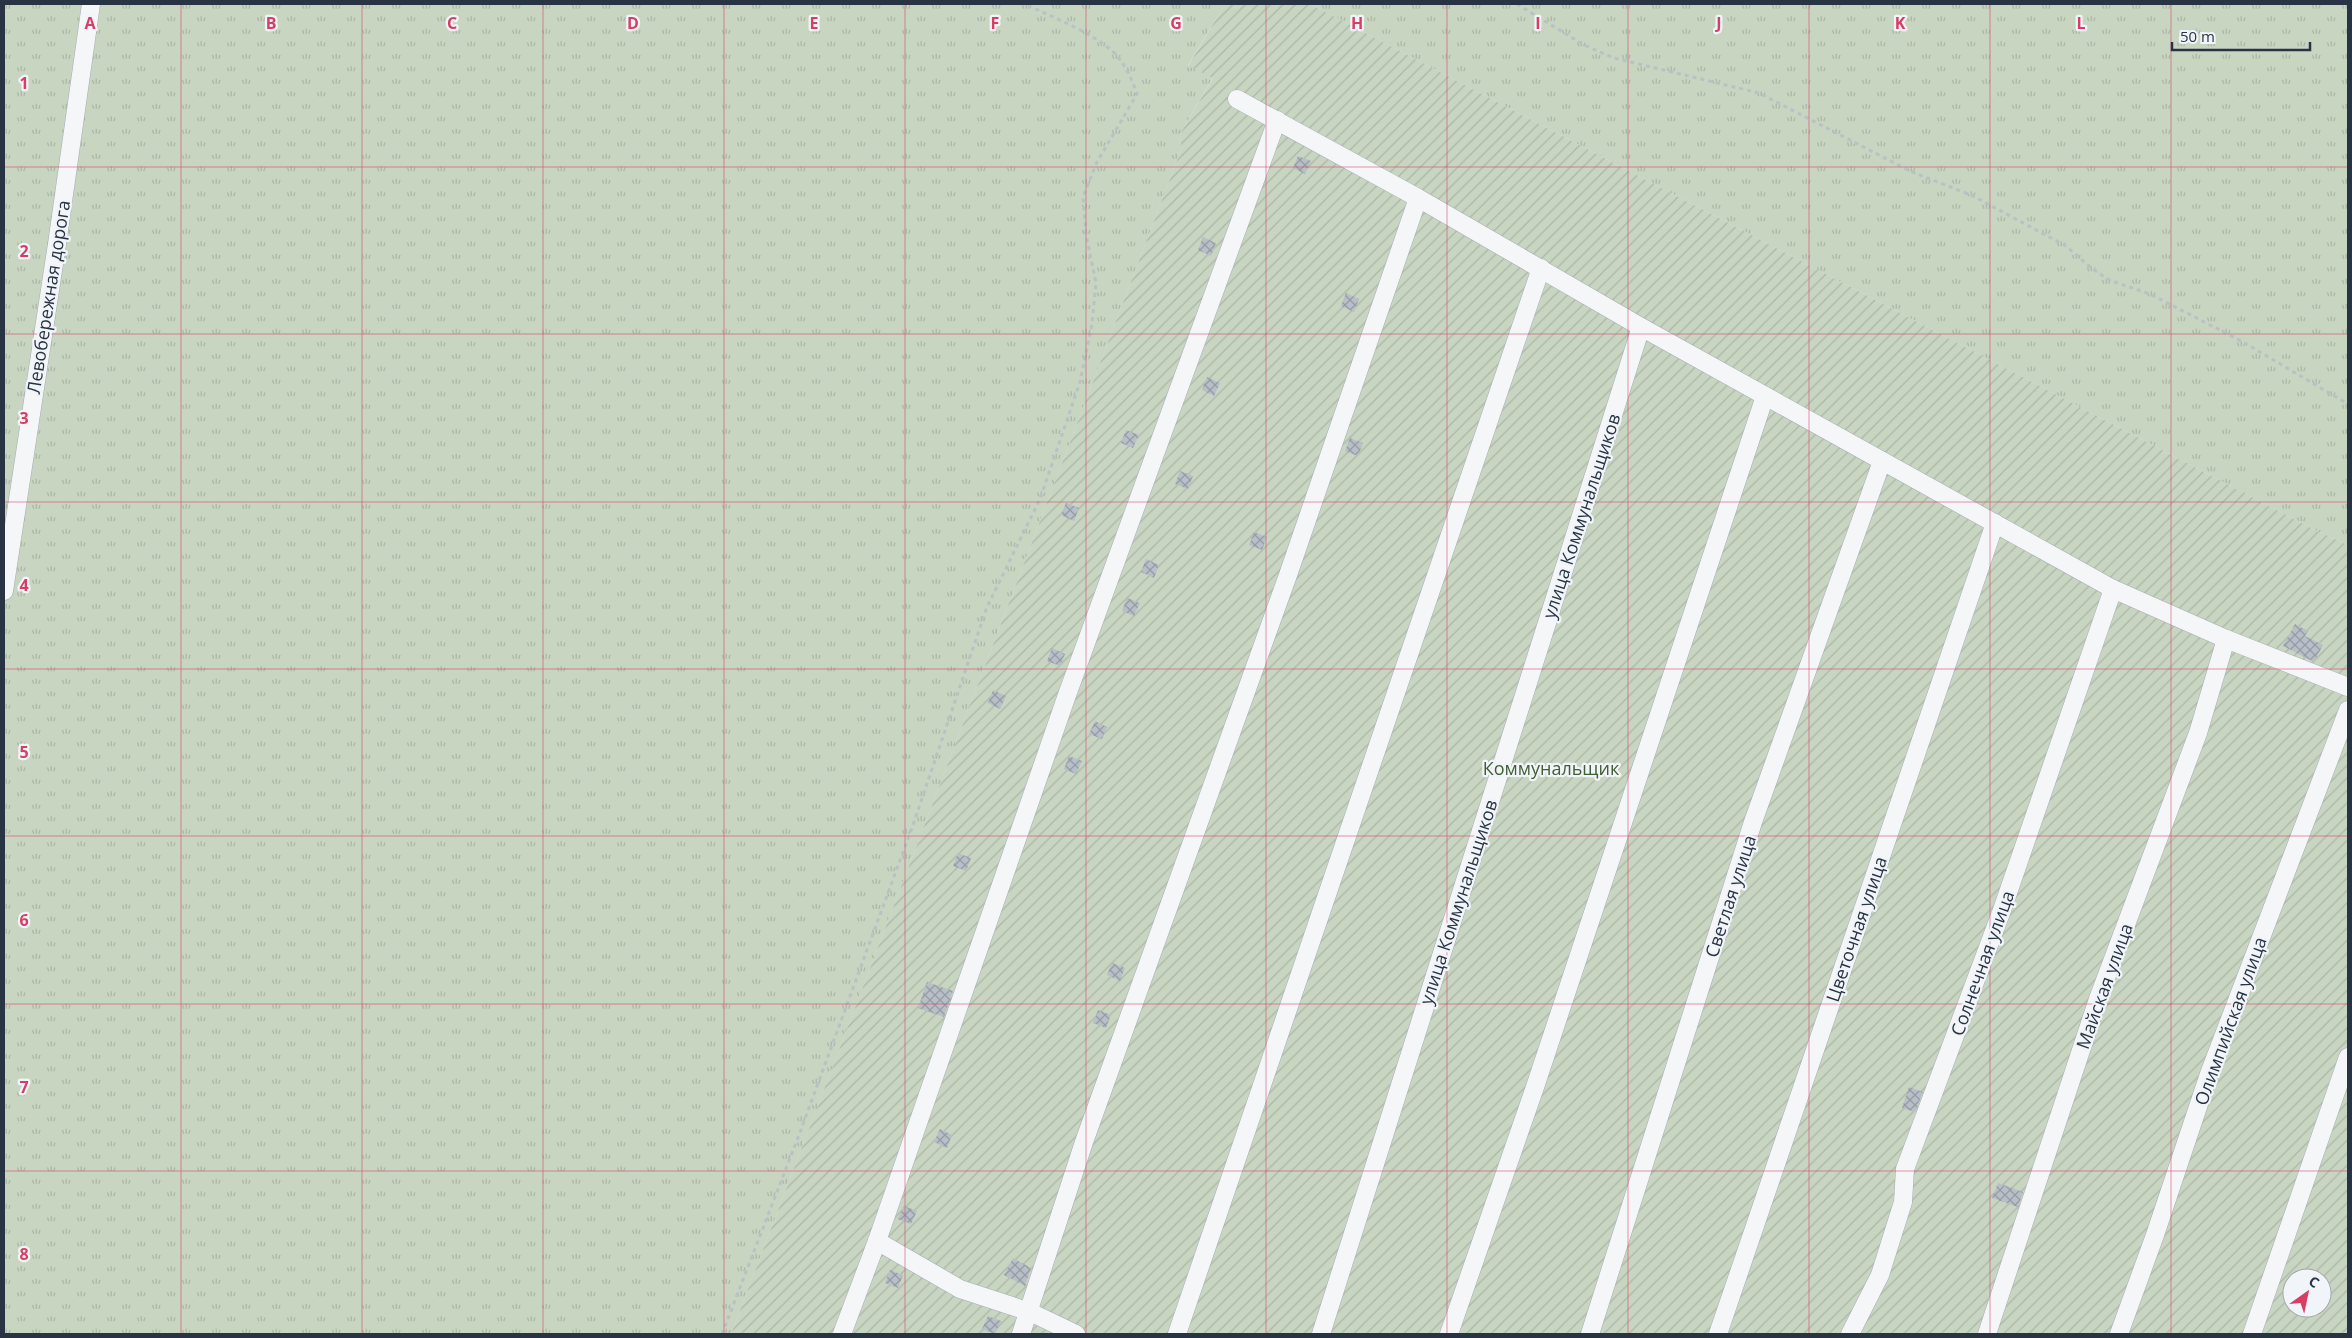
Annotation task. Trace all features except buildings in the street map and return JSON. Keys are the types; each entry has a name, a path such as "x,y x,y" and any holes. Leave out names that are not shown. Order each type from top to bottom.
{"street":[{"name":"Левобережная дорога","path":"4,591 57,244 91,4"},
{"path":"1237,99 1418,198 1641,327 2113,589 2226,639 2348,687"},
{"path":"842,1334 877,1242 1067,695 1276,120"},
{"path":"1021,1334 1030,1312 1084,1142 1288,575 1418,198"},
{"path":"1178,1334 1541,268"},
{"name":"улица Коммунальщиков","path":"1321,1334 1641,327"},
{"path":"1449,1334 1542,1068 1765,396"},
{"name":"Светлая улица","path":"1590,1334 1754,822 1882,462"},
{"name":"Цветочная улица","path":"1718,1334 1994,523"},
{"name":"Солнечная улица","path":"1850,1334 1880,1275 1903,1202 1904,1169 2002,910 2113,589"},
{"name":"Майская улица","path":"1987,1334 2098,999 2198,733 2226,639"},
{"name":"Олимпийская улица","path":"2119,1334 2155,1235 2209,1074 2348,710"},
{"path":"2252,1334 2348,1058"},
{"path":"877,1242 960,1289 1030,1312 1076,1334"}],"path":[{"path":"722,1334 799,1135 909,834 987,608 1040,498 1080,382 1092,324 1096,283 1086,234 1083,197 1097,162 1137,94 1130,75 1117,55 1099,41 1025,4"},
{"path":"1516,4 1584,45 1614,58 1759,93 1910,171 1973,196 2066,246 2109,280 2150,294 2243,342 2348,404"}],"green space":[{"path":"4,4 1225,4 1188,65 1213,77 1180,134 1181,150 731,1334 4,1334"},
{"name":"Коммунальщик","path":"1225,4 1310,4 2315,530 2348,545 2348,1334 731,1334 1181,150 1180,134 1213,78 1188,66"},
{"path":"1310,4 2348,4 2348,545 2315,530"}]}
